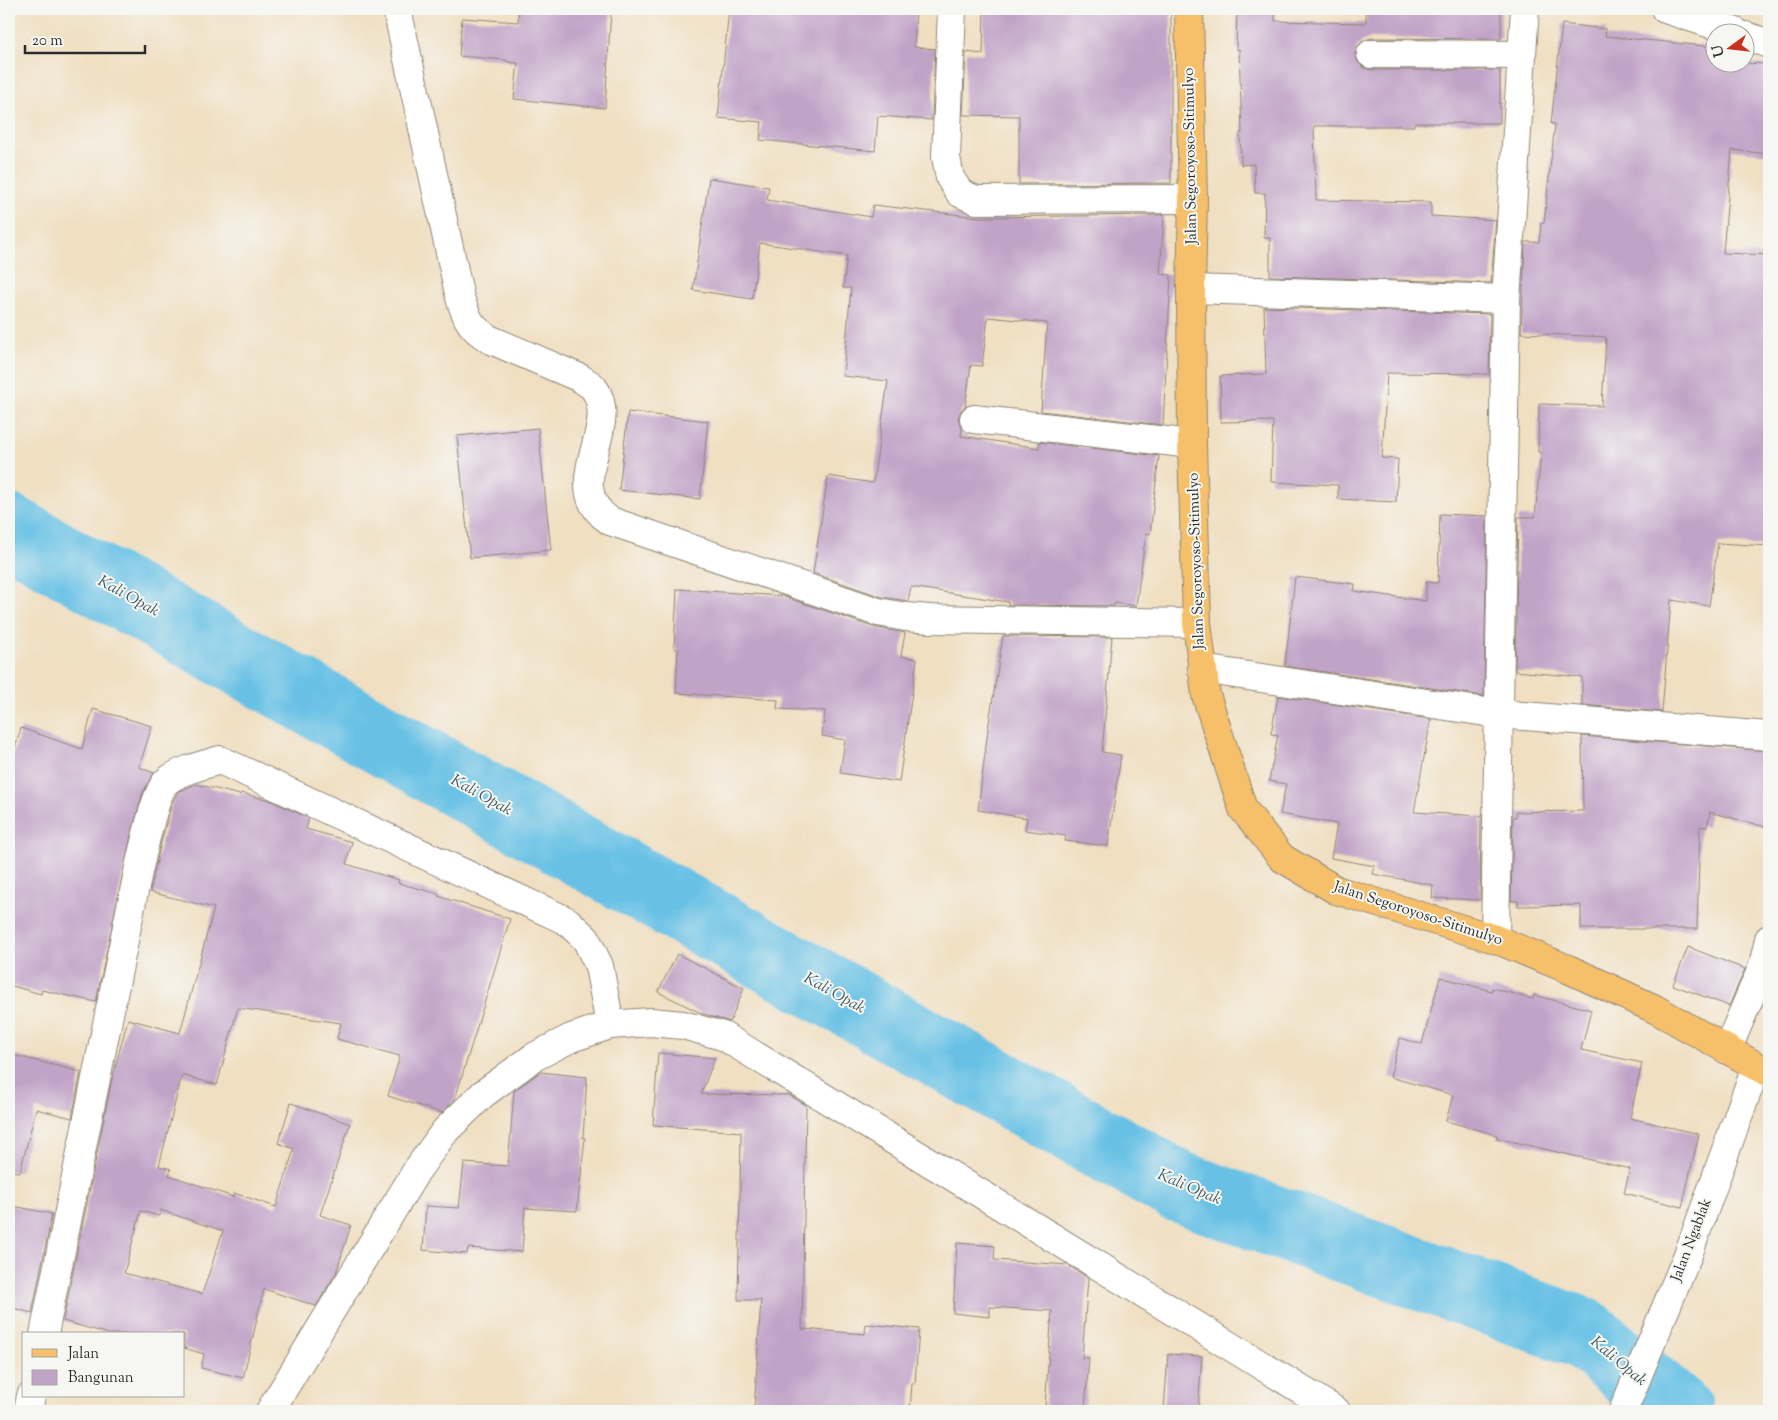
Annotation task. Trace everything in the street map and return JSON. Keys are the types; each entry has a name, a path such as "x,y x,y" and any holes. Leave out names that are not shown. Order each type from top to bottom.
{"main road":[{"name":"Jalan Segoroyoso-Sitimulyo","path":"1188,9 1193,199 1191,288 1192,444 1197,622 1206,695 1243,809 1282,858 1336,890 1495,939 1568,969 1655,1009 1762,1070"}],"street":[{"path":"397,9 465,315 475,330 488,339 580,378 592,386 599,398 602,414 588,483 590,499 599,513 610,521 878,612 931,619 1197,622"},
{"path":"952,9 946,157 950,178 960,193 976,200 1193,199"},
{"path":"1495,939 1506,299 1525,9"},
{"path":"1665,9 1706,22"},
{"path":"1756,39 1769,44"},
{"path":"1371,54 1522,55"},
{"path":"1191,288 1506,299"},
{"path":"974,419 1192,444"},
{"path":"1202,668 1499,714 1769,736"},
{"path":"44,1332 138,872 153,811 165,782 188,770 220,760 566,921 586,939 599,966 610,1025"},
{"path":"1727,1050 1763,966 1769,939"},
{"path":"270,1411 417,1170 445,1131 483,1094 534,1057 571,1038 610,1025 651,1022 683,1025 723,1036 1336,1411"},
{"name":"Jalan Ngablak","path":"1623,1411 1762,1070"},
{"path":"28,1411 31,1398"}],"building":[{"path":"519,9 611,9 605,108 514,99 518,63 507,62 507,60 459,56 462,18 518,22"},
{"path":"729,9 916,9 914,47 935,49 932,120 878,116 875,151 760,140 762,122 718,118"},
{"path":"984,9 1171,9 1171,183 1019,184 1019,116 963,115 966,52 983,54"},
{"path":"1237,9 1275,9 1275,21 1366,23 1366,9 1501,9 1501,39 1371,38 1363,41 1357,47 1355,53 1358,62 1364,68 1371,70 1500,70 1500,123 1414,123 1414,126 1314,126 1316,200 1431,202 1431,216 1496,220 1491,283 1270,276 1270,238 1264,238 1265,193 1255,193 1254,164 1241,165 1240,133 1242,133 1239,49 1236,49"},
{"path":"1562,24 1606,29 1605,36 1706,46 1706,72 1756,72 1756,64 1769,64 1769,154 1732,150 1723,253 1769,255 1769,546 1718,543 1709,606 1671,600 1662,712 1582,705 1582,677 1515,671 1518,517 1535,517 1541,452 1538,452 1539,404 1602,406 1606,337 1521,333 1525,242 1539,242 1541,223 1544,223 1555,124 1551,124"},
{"path":"709,178 769,187 767,200 871,217 873,205 978,217 1164,215 1160,274 1171,275 1163,425 1041,411 1047,323 988,317 982,366 971,365 965,407 961,410 958,418 962,428 961,436 1039,448 1039,442 1159,456 1150,534 1146,533 1136,606 1115,603 1114,606 1008,605 1008,602 911,587 908,601 882,597 813,573 828,476 873,483 888,381 843,376 851,288 843,288 847,256 760,243 752,299 693,290"},
{"path":"1264,307 1490,314 1489,374 1387,373 1382,458 1398,459 1396,502 1338,499 1338,485 1271,482 1273,421 1221,422 1220,376 1266,374"},
{"path":"628,412 708,421 700,499 619,490"},
{"path":"538,428 551,550 470,558 457,436"},
{"path":"1440,514 1487,516 1484,696 1285,666 1295,577 1355,584 1354,591 1426,601 1426,582 1438,583"},
{"path":"677,589 782,596 873,627 905,633 901,656 917,659 899,782 840,773 845,740 822,736 825,711 777,709 778,700 676,693 678,649 674,648"},
{"path":"1003,636 1112,637 1102,752 1121,755 1108,846 1065,841 1066,836 1025,830 1027,818 978,810 988,729"},
{"path":"1278,696 1431,719 1414,812 1481,816 1480,900 1432,898 1433,885 1373,874 1375,866 1331,858 1337,824 1280,814 1286,784 1269,781 1278,735 1271,734"},
{"path":"93,709 152,726 139,767 154,773 143,792 131,835 96,1002 42,990 41,994 9,985 9,768 21,728 82,749"},
{"path":"1582,736 1769,751 1769,828 1710,812 1707,827 1700,826 1697,929 1581,929 1581,905 1518,906 1518,901 1511,901 1513,817 1516,817 1516,812 1583,811"},
{"path":"196,784 269,800 309,818 306,829 352,842 346,864 399,880 398,883 439,894 438,896 510,919 455,1099 442,1113 388,1096 400,1056 337,1039 341,1023 238,1008 217,1085 182,1075 159,1166 171,1169 169,1175 233,1197 234,1193 276,1207 294,1149 278,1143 291,1103 350,1124 320,1215 351,1225 336,1273 316,1306 264,1289 243,1378 201,1368 204,1354 185,1348 185,1332 102,1332 63,1321 112,1079 128,1019 180,1033 214,908 150,892 172,803 178,792","holes":["160,1210 223,1231 202,1294 124,1273 141,1211 159,1216"]},
{"path":"1688,947 1745,969 1729,1006 1673,985"},
{"path":"677,954 744,988 730,1022 703,1014 658,992"},
{"path":"1440,977 1492,991 1492,988 1533,999 1534,995 1591,1010 1581,1050 1642,1063 1630,1118 1699,1134 1682,1207 1624,1193 1630,1169 1497,1138 1497,1135 1446,1121 1453,1095 1390,1077 1400,1038 1422,1044"},
{"path":"658,1053 715,1058 701,1094 789,1095 806,1105 802,1329 865,1334 866,1324 919,1329 915,1383 912,1383 910,1411 754,1411 761,1300 738,1300 741,1132 653,1125"},
{"path":"9,1054 81,1072 72,1118 36,1109 20,1172 9,1171"},
{"path":"540,1072 587,1077 583,1138 585,1138 577,1211 525,1208 522,1252 468,1248 467,1254 423,1250 426,1206 459,1208 464,1163 508,1166 514,1091"},
{"path":"9,1205 52,1214 32,1313 9,1307"},
{"path":"957,1243 995,1246 994,1260 1068,1265 1088,1278 1082,1358 1089,1358 1085,1409 1045,1406 1052,1311 990,1307 990,1317 953,1313"},
{"path":"1168,1354 1202,1356 1198,1411 1164,1411"}],"waterway":[{"name":"Kali Opak","path":"9,530 1177,1186 1585,1334 1677,1411"}]}
